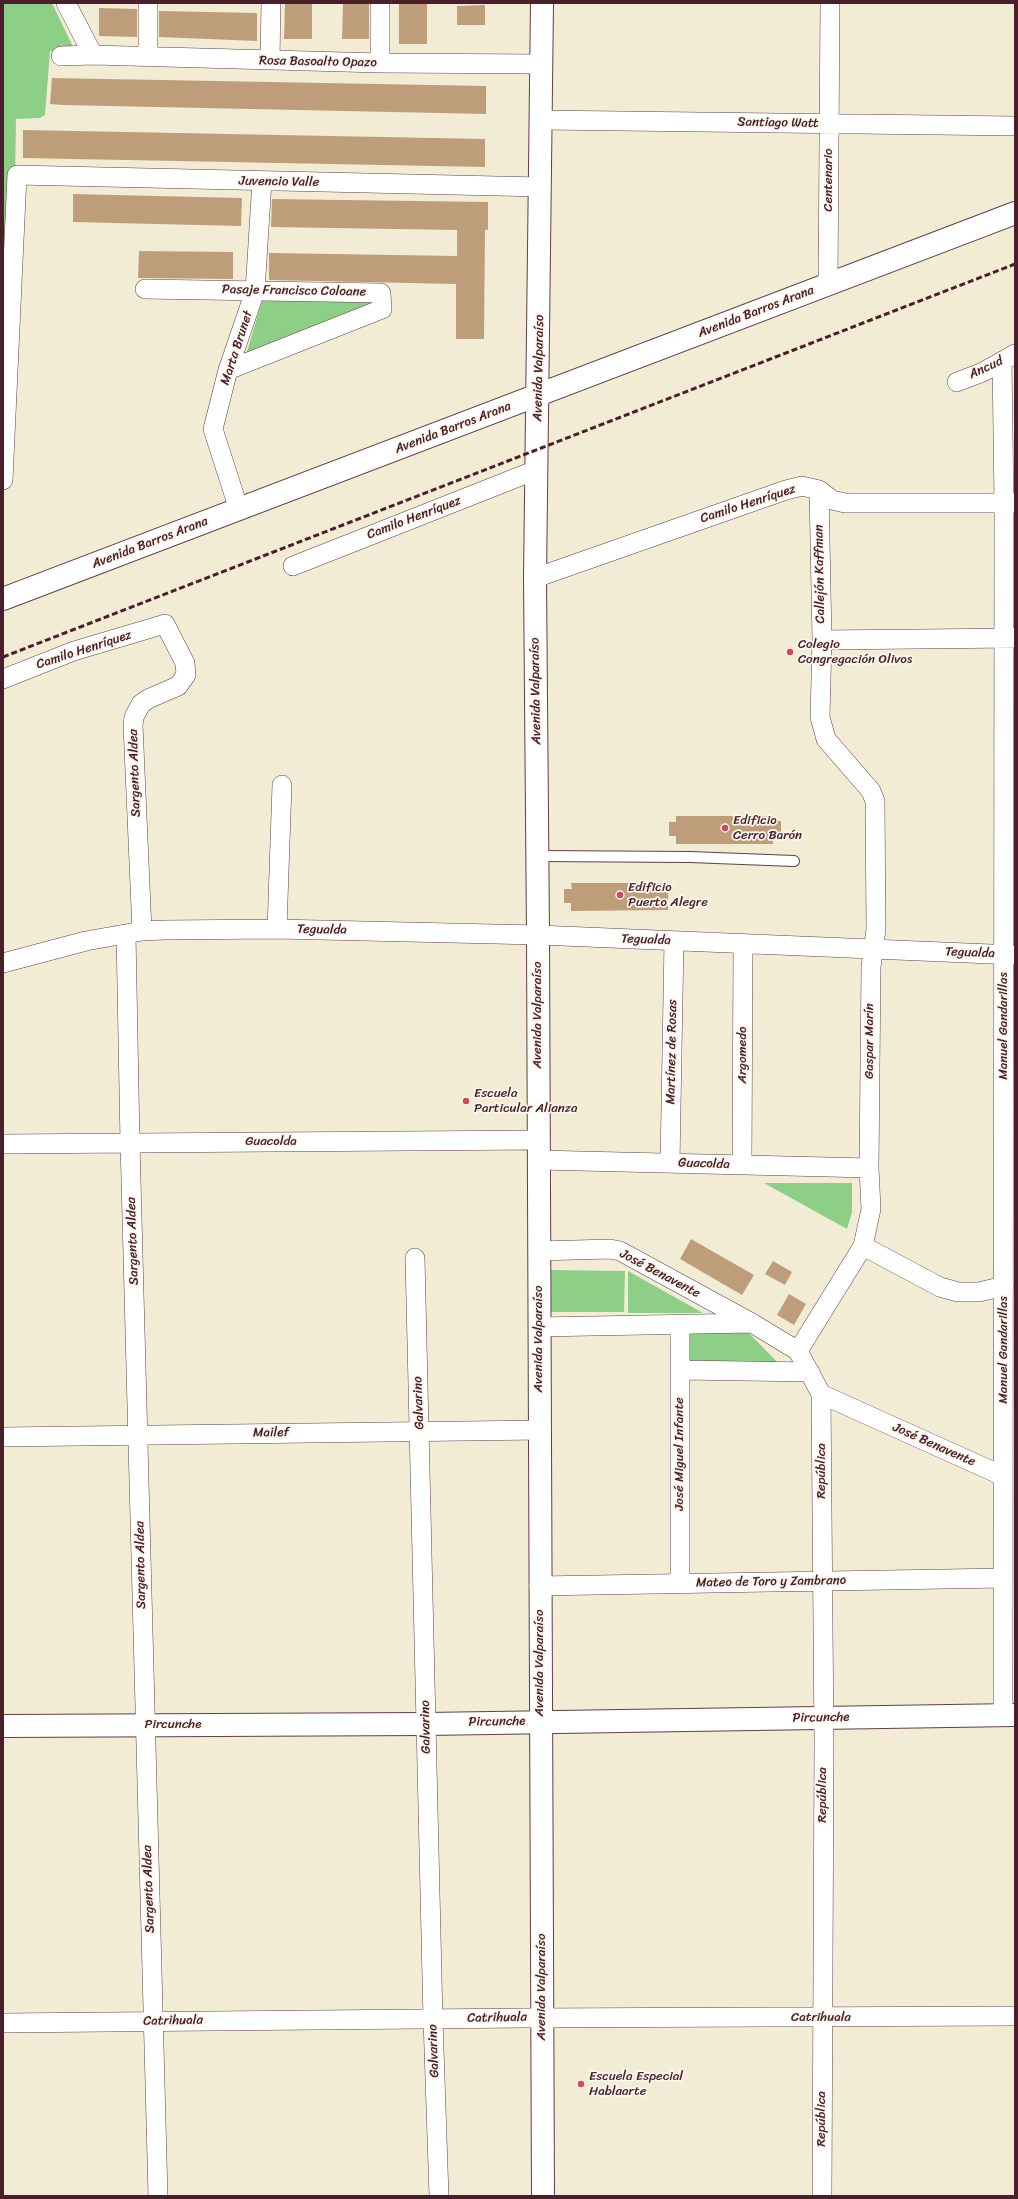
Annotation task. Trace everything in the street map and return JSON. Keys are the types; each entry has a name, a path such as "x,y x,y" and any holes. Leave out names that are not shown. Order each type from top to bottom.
{"main road":[{"name":"Avenida Valparaíso","path":"542,3 539,395 536,470 535,578 538,856 540,1430 539,1586 543,2196"},
{"name":"Avenida Barros Arana","path":"3,599 1015,213"},
{"name":"Pircunche","path":"3,1726 426,1724 540,1721 824,1719 1009,1715"}],"street":[{"path":"66,3 93,55"},
{"path":"148,3 148,57"},
{"path":"270,60 271,3"},
{"path":"380,3 380,63"},
{"name":"Centenario","path":"828,284 830,3"},
{"name":"Rosa Basoalto Opazo","path":"61,56 93,55 380,63 542,64"},
{"name":"Santiago Watt","path":"542,120 1015,126"},
{"name":"Juvencio Valle","path":"3,480 17,175 541,187"},
{"name":"Marta Brunet","path":"239,510 213,429 228,370 255,291 262,181"},
{"name":"Pasaje Francisco Coloane","path":"145,289 381,293 382,309 228,370"},
{"name":"Ancud","path":"957,382 983,372 1009,358"},
{"name":"Manuel Gandarillas","path":"1009,358 1009,1226 1004,1286 1003,1476 1003,1578 1009,1715"},
{"name":"Camilo Henríquez","path":"293,566 536,470"},
{"name":"Camilo Henríquez","path":"535,578 786,490 802,486 819,490 832,500 845,503 1010,503"},
{"name":"Callejón Kaffman","path":"819,490 822,640 820,717 823,730"},
{"name":"Camilo Henríquez","path":"3,679 74,651 165,624"},
{"name":"Sargento Aldea","path":"158,2196 130,1142 134,933 133,721 137,709 142,704 148,699 178,686 186,675 185,663 165,624"},
{"path":"822,640 1010,639"},
{"name":"Gaspar Marín","path":"798,1351 863,1246 871,1209 871,966 876,929 875,801 871,791 826,739 823,730"},
{"path":"277,929 282,785"},
{"name":"Tegualda","path":"3,963 86,941 134,933 277,929 538,935 1009,955"},
{"name":"Martínez de Rosas","path":"670,1164 674,941"},
{"name":"Argomedo","path":"742,1165 743,944"},
{"name":"Guacolda","path":"3,1144 130,1142 539,1150 670,1164 870,1168"},
{"path":"863,1246 940,1287 958,1292 979,1292 1004,1286"},
{"name":"José Benavente","path":"539,1251 610,1249 620,1251 752,1323 798,1351 821,1394 1003,1476"},
{"name":"Galvarino","path":"415,1258 433,2019 439,2196"},
{"path":"539,1327 752,1323"},
{"name":"José Miguel Infante","path":"680,1324 680,1584"},
{"path":"680,1370 810,1372"},
{"name":"República","path":"821,1394 824,1719 822,2196"},
{"name":"Mailef","path":"3,1437 540,1430"},
{"name":"Mateo de Toro y Zambrano","path":"539,1586 1003,1578"},
{"name":"Catrihuala","path":"3,2023 542,2018 1015,2016"}],"lane":[{"path":"538,856 686,856 794,860"}],"green space":[{"path":"3,3 52,3 75,51 50,51 45,115 40,118 16,119 14,235 3,391"},
{"path":"263,298 369,300 372,303 371,308 245,358"},
{"path":"764,1183 852,1183 852,1212 847,1229"},
{"path":"549,1270 625,1271 624,1312 549,1312"},
{"path":"628,1271 703,1313 628,1313"},
{"path":"678,1330 746,1330 780,1365 678,1365"}],"building":[{"path":"285,3 312,3 312,39 284,39"},
{"path":"343,3 369,3 369,39 342,39"},
{"path":"399,3 427,3 427,44 399,44"},
{"path":"485,5 485,25 457,25 457,6"},
{"path":"99,8 137,9 137,37 99,36"},
{"path":"159,11 257,13 257,41 159,37"},
{"path":"52,78 486,86 486,114 62,105 50,104"},
{"path":"23,130 485,139 485,167 23,158"},
{"path":"73,194 242,198 241,226 73,222"},
{"path":"272,199 488,202 488,230 485,230 484,339 456,339 456,284 269,280 269,253 457,256 457,230 271,227"},
{"path":"139,251 233,252 233,279 138,278"},
{"name":"Edificio Cerro Barón","path":"676,816 774,816 774,821 781,821 781,834 773,834 773,844 676,844 676,836 669,836 669,822 676,822"},
{"name":"Edificio Puerto Alegre","path":"571,883 668,883 668,910 571,911 571,903 564,903 564,889 572,889"},
{"path":"691,1239 754,1275 742,1295 680,1259"},
{"path":"773,1261 792,1272 785,1285 765,1274"},
{"path":"789,1294 806,1304 794,1325 777,1315"}],"railway":[{"path":"3,657 1015,264"}],"place":[{"name":"Colegio Congregación Olivos","path":"790,652"},
{"name":"Edificio Cerro Barón","path":"725,828"},
{"name":"Edificio Puerto Alegre","path":"620,895"},
{"name":"Escuela Particular Alianza","path":"466,1101"},
{"name":"Escuela Especial Hablaarte","path":"581,2084"}]}
